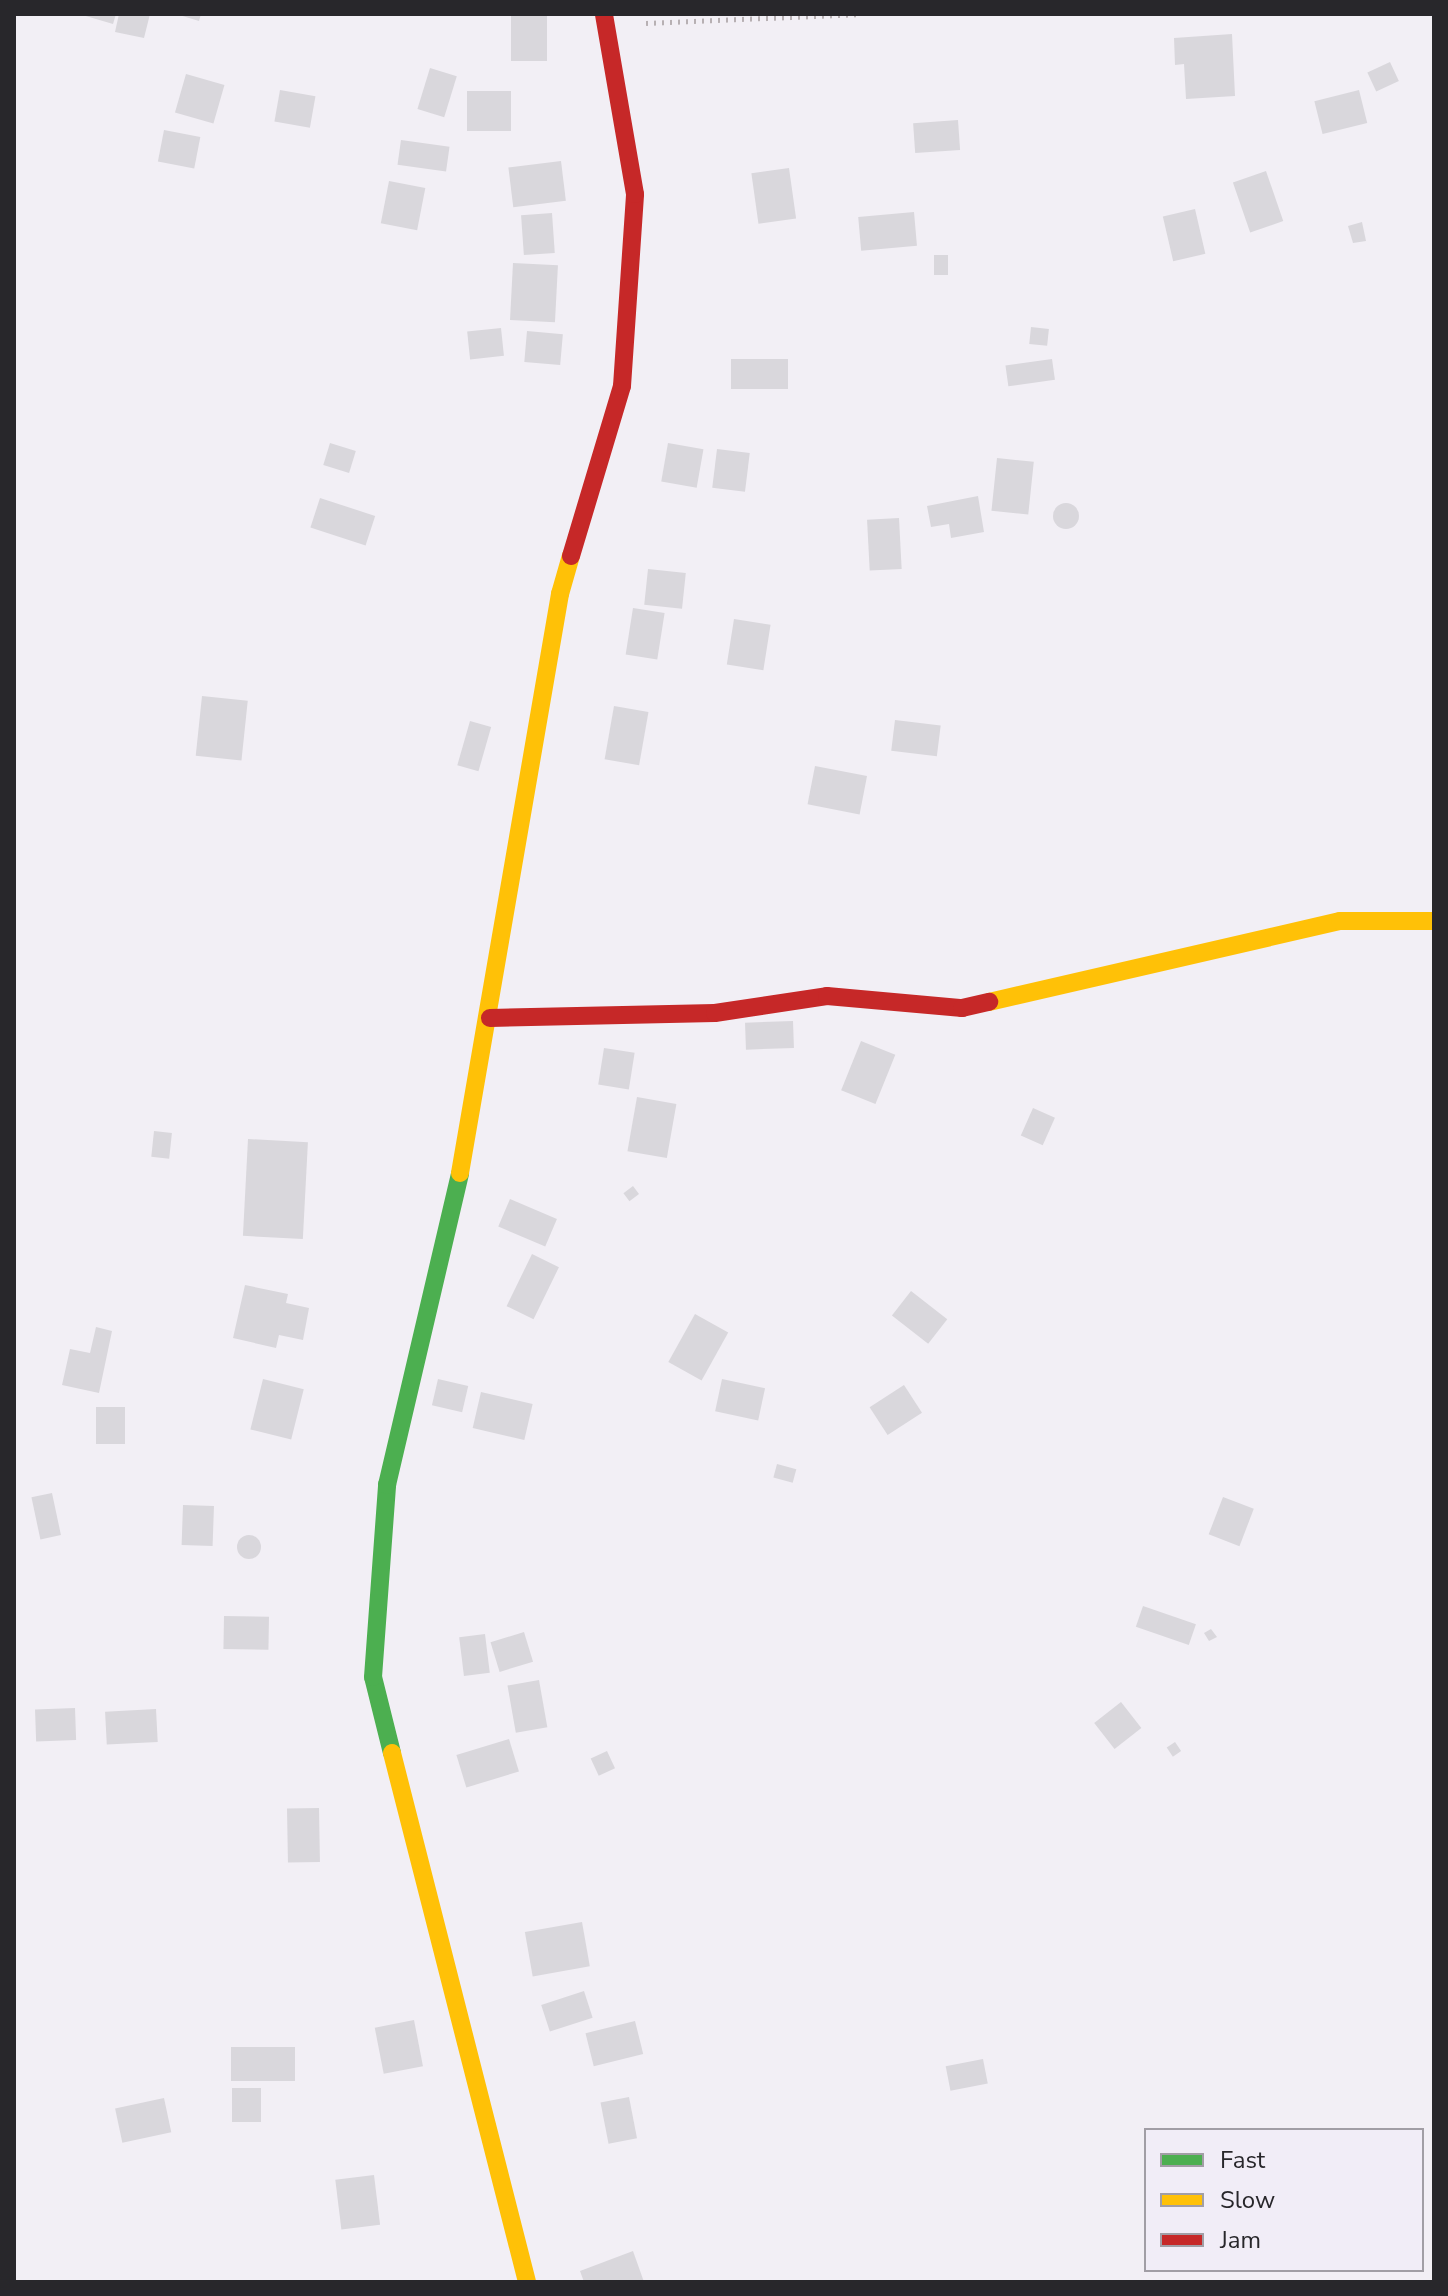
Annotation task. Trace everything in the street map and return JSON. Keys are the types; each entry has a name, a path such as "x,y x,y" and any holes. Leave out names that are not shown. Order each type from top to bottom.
{"street":[{"path":"527,2282 373,1677 387,1485 466,1149 560,594 622,386 635,194 604,19"},
{"path":"490,1018 715,1013 827,996 962,1008 1340,921 1434,921"}],"path":[{"path":"604,19 857,14"}],"building":[{"path":"79,14 116,14 113,24"},
{"path":"119,14 150,14 144,38 115,32"},
{"path":"176,14 201,14 199,21"},
{"path":"511,14 547,14 547,61 511,61"},
{"path":"1232,34 1235,96 1186,99 1184,64 1175,65 1174,38"},
{"path":"1390,62 1399,81 1376,92 1367,73"},
{"path":"430,68 457,76 444,117 417,109"},
{"path":"186,74 224,85 213,123 175,112"},
{"path":"280,90 315,96 310,128 274,122"},
{"path":"1359,90 1367,123 1323,134 1314,101"},
{"path":"467,91 511,91 511,131 467,131"},
{"path":"958,120 960,150 915,153 913,123"},
{"path":"164,130 200,137 194,168 158,161"},
{"path":"401,140 450,147 446,172 398,165"},
{"path":"561,161 566,201 513,207 508,167"},
{"path":"789,168 796,219 758,224 751,173"},
{"path":"1266,171 1283,221 1250,233 1233,182"},
{"path":"389,181 425,188 417,230 381,223"},
{"path":"1195,209 1205,254 1173,261 1163,216"},
{"path":"914,212 917,246 861,251 858,217"},
{"path":"552,213 555,253 524,255 521,215"},
{"path":"1362,222 1366,241 1353,243 1348,226"},
{"path":"934,255 948,255 948,275 934,275"},
{"path":"513,263 558,265 555,322 510,320"},
{"path":"1031,327 1049,329 1047,346 1029,344"},
{"path":"501,328 504,356 470,359 467,332"},
{"path":"527,331 563,334 560,365 524,362"},
{"path":"731,359 788,359 788,389 731,389"},
{"path":"1052,359 1055,380 1008,386 1005,366"},
{"path":"330,443 356,451 349,473 323,465"},
{"path":"668,443 703,449 697,488 661,481"},
{"path":"717,449 750,453 745,492 712,488"},
{"path":"997,458 1034,462 1028,515 991,511"},
{"path":"978,496 984,532 951,538 949,524 931,527 927,506"},
{"path":"320,498 375,516 366,545 310,527"},
{"path":"1066,503 1075,507 1079,516 1075,525 1066,529 1057,525 1053,516 1057,507"},
{"path":"899,518 902,569 870,571 867,520"},
{"path":"648,569 686,573 682,609 644,605"},
{"path":"633,608 665,613 657,659 626,654"},
{"path":"734,619 771,625 763,670 727,664"},
{"path":"202,696 248,701 241,760 196,756"},
{"path":"614,706 648,712 639,765 605,759"},
{"path":"895,720 941,726 937,756 891,751"},
{"path":"470,721 491,727 478,771 457,765"},
{"path":"815,766 867,776 860,814 808,804"},
{"path":"793,1021 794,1048 746,1050 745,1023"},
{"path":"861,1041 895,1055 875,1104 841,1090"},
{"path":"604,1048 635,1053 629,1089 598,1085"},
{"path":"637,1097 676,1104 667,1158 627,1151"},
{"path":"1033,1108 1055,1118 1043,1145 1021,1135"},
{"path":"154,1131 172,1133 169,1159 151,1157"},
{"path":"248,1139 308,1142 303,1239 243,1236"},
{"path":"633,1186 639,1194 629,1201 623,1193"},
{"path":"510,1199 557,1219 545,1247 498,1227"},
{"path":"532,1254 559,1267 534,1319 507,1306"},
{"path":"245,1285 288,1294 286,1303 309,1308 303,1340 279,1335 276,1348 233,1338"},
{"path":"911,1291 947,1319 928,1344 892,1315"},
{"path":"695,1314 728,1332 702,1381 668,1362"},
{"path":"96,1327 112,1331 99,1393 62,1385 70,1349 90,1353"},
{"path":"263,1379 304,1389 291,1440 250,1429"},
{"path":"438,1379 468,1386 462,1412 432,1405"},
{"path":"722,1379 765,1388 758,1420 715,1411"},
{"path":"904,1385 922,1413 888,1435 870,1407"},
{"path":"481,1392 533,1404 524,1440 473,1428"},
{"path":"96,1407 125,1407 125,1444 96,1444"},
{"path":"777,1464 796,1469 793,1483 773,1478"},
{"path":"52,1493 61,1535 40,1539 31,1497"},
{"path":"1223,1497 1254,1509 1239,1546 1209,1534"},
{"path":"183,1505 214,1506 213,1546 182,1545"},
{"path":"249,1535 258,1538 261,1547 258,1556 249,1559 240,1556 237,1547 240,1538"},
{"path":"1143,1606 1196,1624 1189,1645 1136,1627"},
{"path":"224,1616 269,1617 268,1650 223,1649"},
{"path":"1211,1629 1217,1637 1209,1641 1204,1633"},
{"path":"524,1632 533,1662 500,1672 491,1642"},
{"path":"485,1634 490,1673 464,1676 459,1637"},
{"path":"539,1680 547,1727 516,1733 507,1686"},
{"path":"1121,1702 1141,1728 1115,1749 1094,1723"},
{"path":"75,1708 76,1740 36,1741 35,1709"},
{"path":"156,1709 158,1742 107,1745 105,1712"},
{"path":"509,1739 519,1772 466,1788 456,1755"},
{"path":"1175,1742 1181,1751 1173,1757 1167,1748"},
{"path":"607,1751 615,1768 599,1776 591,1759"},
{"path":"319,1808 320,1862 288,1863 287,1809"},
{"path":"582,1922 590,1966 533,1976 525,1932"},
{"path":"584,1991 593,2018 550,2032 541,2005"},
{"path":"414,2020 423,2066 384,2074 375,2028"},
{"path":"635,2021 643,2054 594,2066 586,2033"},
{"path":"231,2047 295,2047 295,2081 231,2081"},
{"path":"983,2059 988,2084 950,2091 946,2066"},
{"path":"232,2088 261,2088 261,2122 232,2122"},
{"path":"629,2097 637,2138 609,2144 601,2103"},
{"path":"164,2098 171,2132 122,2143 115,2108"},
{"path":"374,2175 380,2225 341,2229 335,2180"},
{"path":"633,2251 644,2282 584,2282 580,2271"}],"traffic: fast":[{"path":"392,1753 373,1677 387,1485 460,1173"}],"traffic: slow":[{"path":"460,1173 560,594 571,556"},
{"path":"989,1002 1340,921 1434,921"},
{"path":"392,1753 527,2282"}],"traffic: jam":[{"path":"571,556 622,386 635,194 604,14"},
{"path":"490,1018 715,1013 827,996 962,1008 989,1002"}]}
